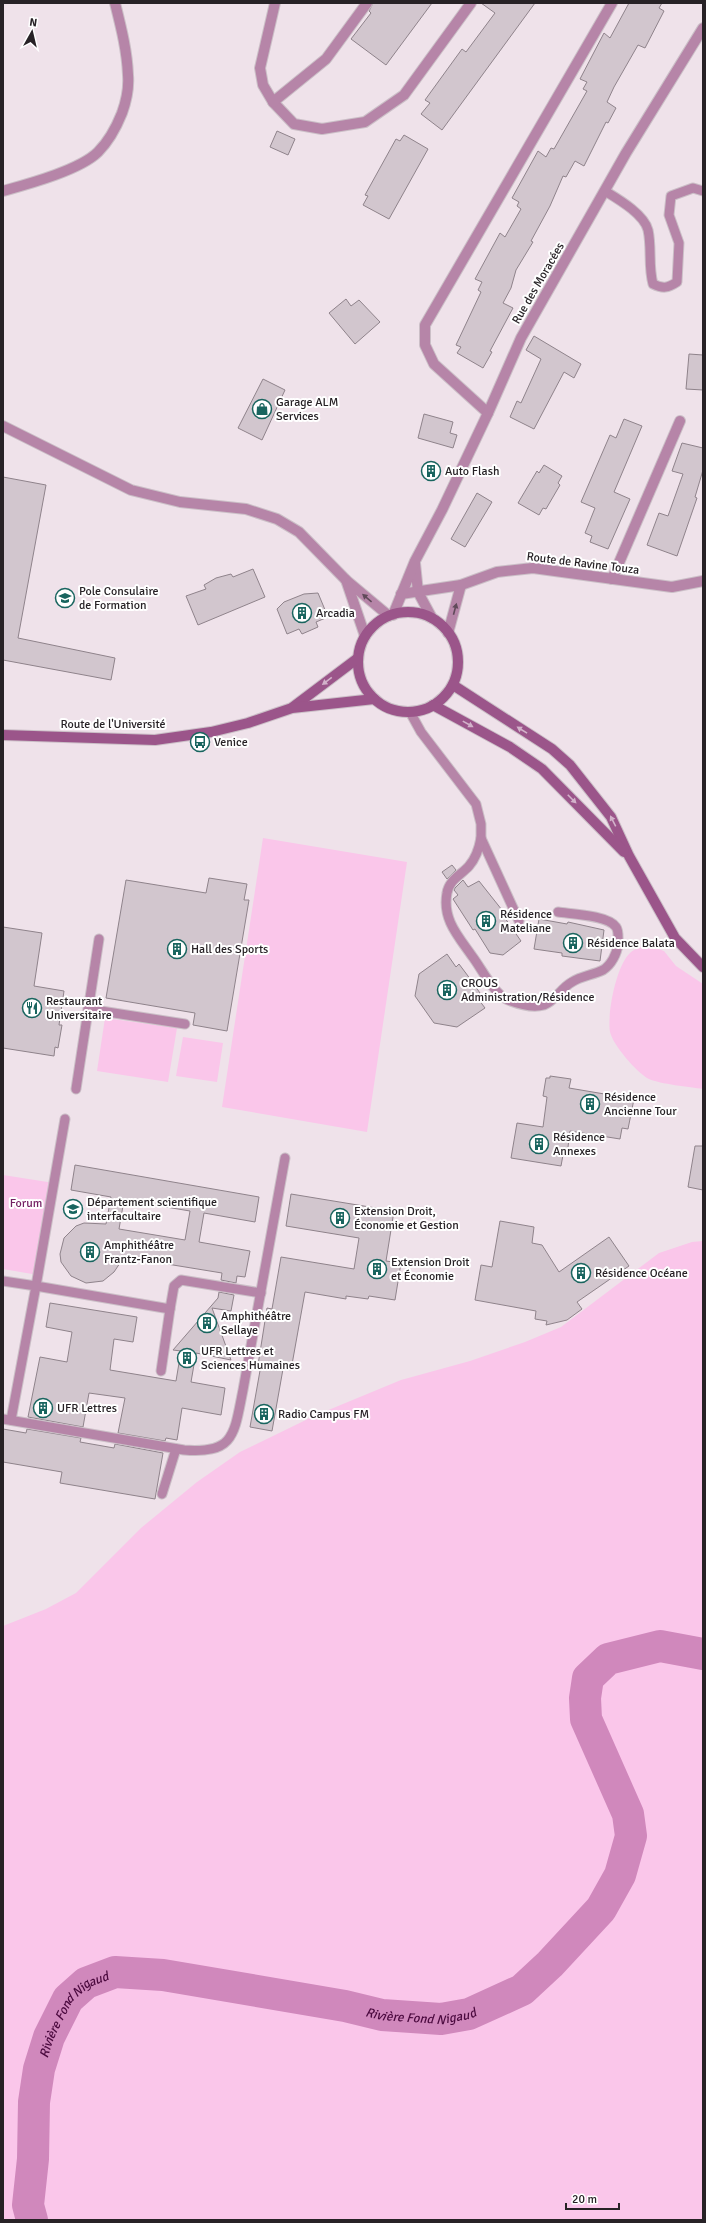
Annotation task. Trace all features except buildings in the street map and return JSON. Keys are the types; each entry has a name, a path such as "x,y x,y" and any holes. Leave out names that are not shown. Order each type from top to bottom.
{"main road":[{"path":"416,613 432,618 448,633 455,645 458,658 457,672 453,685 445,696 434,705 422,710 410,712 389,708 374,699 362,680 358,658 365,636 376,624 391,616 416,613"},
{"name":"Route de l'Université","path":"292,708 358,658"},
{"path":"453,685 552,750 570,765 611,817 629,856 675,938 703,967"},
{"name":"Route de l'Université","path":"3,735 155,740 211,732 248,723 292,708 374,699"},
{"path":"434,705 510,747 542,769 629,856"}],"street":[{"path":"3,191 25,185 80,164 98,152 116,130 125,104 129,76 126,47 115,3"},
{"path":"275,3 260,68 263,85 273,102 294,124 322,129 365,122 404,95 471,3"},
{"path":"273,102 326,59 367,3"},
{"path":"488,413 434,364 425,345 425,325 612,3"},
{"name":"Rue des Moracées","path":"391,616 415,561 442,510 488,413 520,338 605,191 703,28"},
{"path":"612,579 680,421"},
{"path":"3,426 131,490 180,502 246,509 277,519 299,532 346,580 391,616"},
{"path":"415,561 418,592 432,618"},
{"name":"Route de Ravine Touza","path":"401,594 461,585 497,572 533,568 672,587 703,581"},
{"path":"346,580 365,636"},
{"path":"448,633 461,585"}],"lane":[{"path":"605,191 631,207 648,229 651,276 653,284 661,288 669,287 677,282 678,276 679,243 669,215 671,196 693,188 703,191"},
{"path":"410,712 421,732 476,804 481,824 481,838 478,853 470,865 450,884 446,908 448,921 501,996 522,1004 542,1005 550,1002 565,986 577,979 602,970 610,964 618,947 618,934 616,927 609,921 590,916 558,912"},
{"path":"481,838 519,921"},
{"path":"76,1089 99,939"},
{"path":"88,1009 185,1024"},
{"path":"65,1119 36,1286 7,1419 176,1449 207,1451 219,1448 228,1441 233,1432 243,1390 285,1158"},
{"path":"161,1371 174,1286 181,1280 261,1293"},
{"path":"3,1281 170,1309"},
{"path":"162,1494 176,1449"}],"green space":[{"path":"263,838 407,862 367,1132 222,1107"},
{"path":"649,946 664,951 676,966 703,984 703,1089 667,1084 649,1079 638,1071 626,1058 612,1038 609,1024 611,1003 621,968 625,959 632,951"},
{"path":"105,1018 177,1028 168,1082 97,1071"},
{"path":"183,1037 223,1043 217,1082 176,1076"},
{"name":"Forum","path":"3,1175 54,1183 38,1275 3,1269"},
{"path":"703,1241 703,2220 3,2220 3,1626 46,1609 76,1593 141,1528 197,1482 240,1452 314,1416 401,1380 470,1361 525,1342 561,1327 659,1253 692,1242"}],"waterway":[{"name":"Rivière Fond Nigaud","path":"32,2220 28,2205 33,2159 34,2102 39,2069 49,2037 68,1999 86,1983 115,1972 163,1975 345,2006 382,2015 441,2019 469,2014 522,1990 550,1964 601,1909 620,1875 631,1836 628,1814 586,1719 585,1698 588,1678 608,1659 660,1646 703,1654"}],"place":[{"name":"Garage ALM Services","path":"262,409"},
{"name":"Auto Flash","path":"431,471"},
{"name":"Pole Consulaire de Formation","path":"65,598"},
{"name":"Arcadia","path":"302,613"},
{"name":"Venice","path":"200,742"},
{"name":"Résidence Mateliane","path":"486,921"},
{"name":"Résidence Balata","path":"573,943"},
{"name":"Hall des Sports","path":"177,949"},
{"name":"CROUS Administration/Résidence","path":"447,990"},
{"name":"Restaurant Universitaire","path":"32,1008"},
{"name":"Résidence Ancienne Tour","path":"590,1104"},
{"name":"Résidence Annexes","path":"539,1144"},
{"name":"Département scientifique interfacultaire","path":"73,1209"},
{"name":"Extension Droit, Économie et Gestion","path":"340,1218"},
{"name":"Amphithéâtre Frantz-Fanon","path":"90,1252"},
{"name":"Extension Droit et Économie","path":"377,1269"},
{"name":"Résidence Océane","path":"581,1273"},
{"name":"Amphithéâtre Sellaye","path":"207,1323"},
{"name":"UFR Lettres et Sciences Humaines","path":"187,1358"},
{"name":"UFR Lettres","path":"43,1408"},
{"name":"Radio Campus FM","path":"264,1414"}]}
